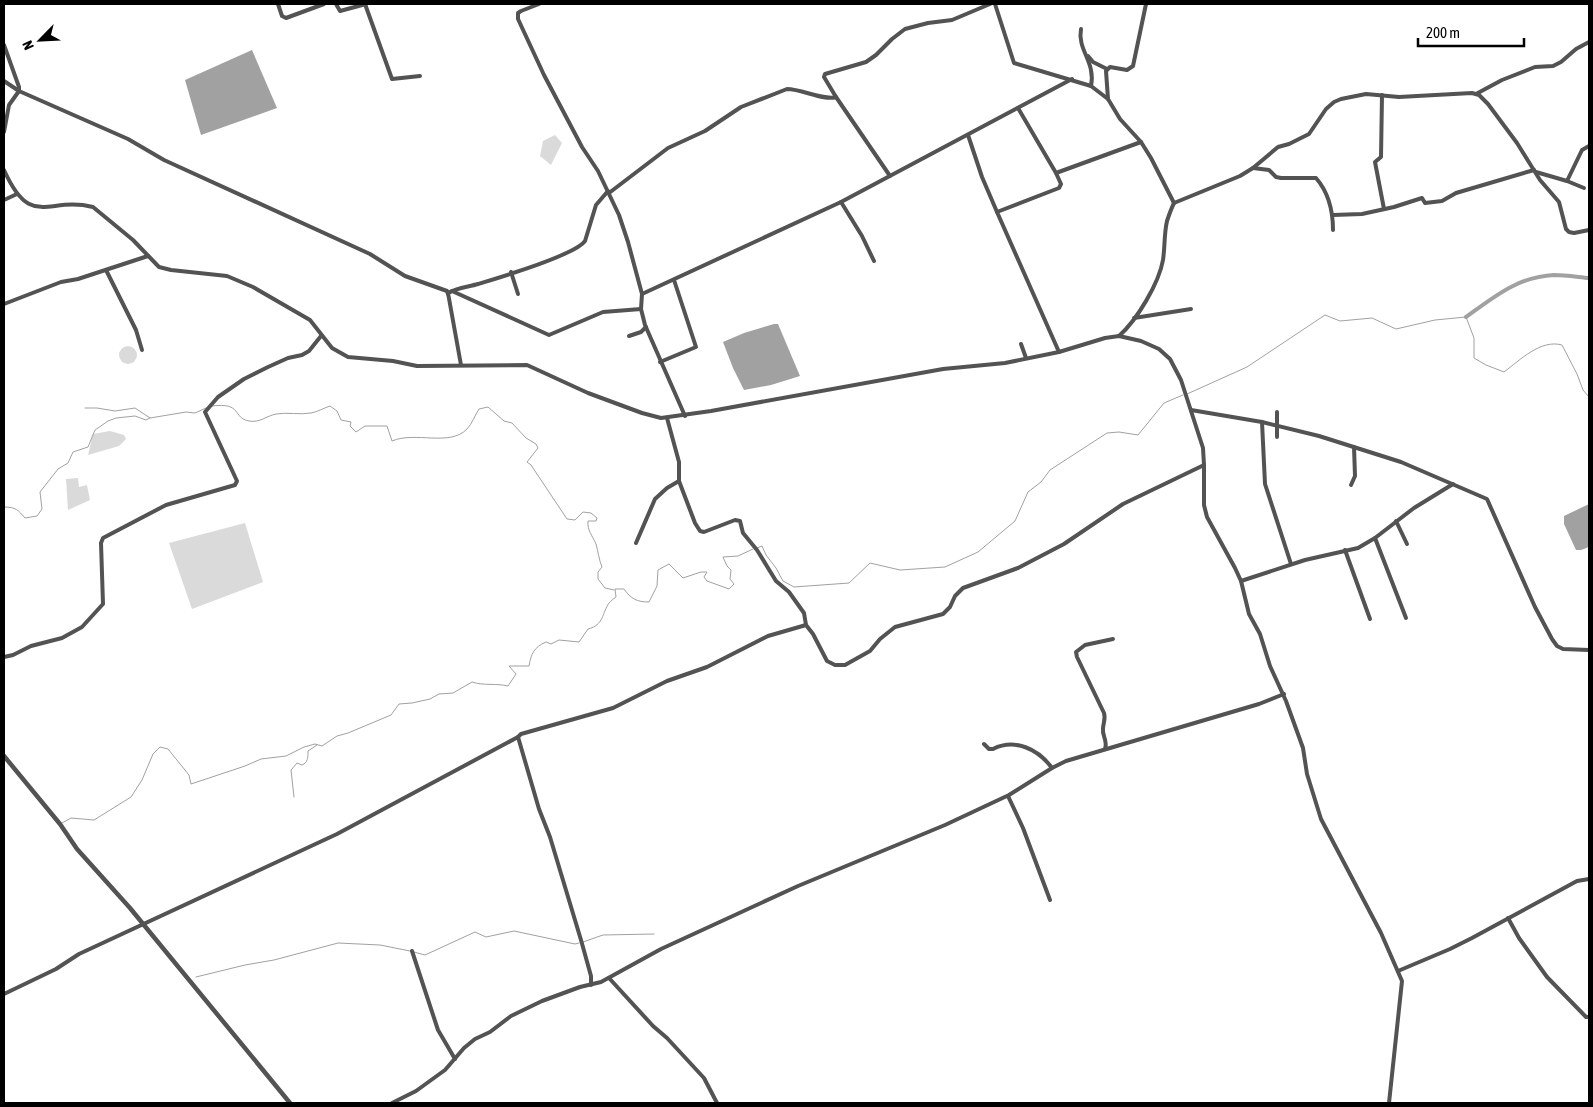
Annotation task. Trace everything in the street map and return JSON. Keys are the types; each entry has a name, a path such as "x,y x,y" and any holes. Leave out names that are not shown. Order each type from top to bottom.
{"street":[{"path":"278,4 282,16 286,18 324,4"},
{"path":"336,4 340,11 365,4 392,79 420,76"},
{"path":"539,4 518,13 518,19 544,75 608,192 628,242 642,294 641,309 646,327 685,416"},
{"path":"890,176 836,97 824,77 825,74 866,62 905,29 928,23 952,20 990,4"},
{"path":"995,4 1014,63 1091,86 1108,99 1120,119 1141,142 1174,203"},
{"path":"1084,50 1093,62 1107,69 1110,67 1128,70 1133,66 1146,4"},
{"path":"1081,29 1078,34 1092,66 1091,86"},
{"path":"1119,336 1146,302 1158,276 1163,260 1167,220 1174,203 1240,176 1253,168 1278,147 1309,134 1326,109 1334,102 1357,95 1399,97 1463,93 1476,94 1502,80 1535,67 1553,66 1589,42"},
{"path":"4,45 19,87 19,91 9,105 4,132"},
{"path":"1107,69 1108,99"},
{"path":"642,294 841,202 1072,80"},
{"path":"4,81 19,91 128,138 164,160 370,254 405,276 447,290 450,293 549,335 604,312 641,309"},
{"path":"450,293 582,246 596,205 608,192 662,152 705,131 741,107 787,89 795,89 826,98 836,97"},
{"path":"1476,94 1494,113 1540,180 1559,202 1566,229 1574,233 1589,230"},
{"path":"1382,95 1381,157 1375,162 1384,209"},
{"path":"997,212 1058,188 1061,184 1018,108"},
{"path":"968,135 982,177 1059,352"},
{"path":"1056,173 1141,142"},
{"path":"1567,181 1582,150 1589,146"},
{"path":"1253,168 1269,170 1276,177 1281,178 1316,178 1324,189 1333,215 1333,230"},
{"path":"4,170 21,200 43,208 85,205 93,207 133,240 159,267 227,276 253,287 310,320 332,348 348,357 393,361 417,366 527,365 588,393 642,413 667,418 943,368 1005,363 1059,352 1105,338 1119,336 1159,349 1170,358 1181,380 1183,391 1200,436 1204,465 1204,505 1207,517 1241,581 1249,614 1260,634 1270,666 1284,694 1303,748 1307,774 1321,819 1381,933 1402,981 1389,1103"},
{"path":"1333,215 1362,214 1394,208 1422,198 1425,202 1442,201 1456,193 1535,171 1584,188"},
{"path":"4,200 17,194"},
{"path":"841,202 862,236 874,261"},
{"path":"4,304 61,282 78,279 148,256"},
{"path":"106,270 136,330 142,350"},
{"path":"512,272 518,294"},
{"path":"660,362 696,348 674,280"},
{"path":"450,293 461,365"},
{"path":"1133,318 1191,308"},
{"path":"629,336 641,332 646,327"},
{"path":"4,657 13,655 31,646 62,638 82,627 103,604 101,543 103,538 166,505 236,485 237,481 205,412 218,397 244,379 288,358 308,352 321,336"},
{"path":"1021,344 1026,358"},
{"path":"1191,410 1262,422 1354,447 1402,462 1487,499 1535,606 1557,646 1563,649 1589,650"},
{"path":"1277,412 1277,437"},
{"path":"667,418 680,462 680,481 695,523 700,531 705,532 740,520 743,533 754,545 776,581 789,592 804,613 806,625 813,634 827,661 836,665 845,664 870,651 880,639 895,627 943,614 963,588 1018,568 1064,544 1123,504 1204,465"},
{"path":"1262,422 1265,484 1291,564"},
{"path":"1352,485 1355,476 1354,447"},
{"path":"636,543 656,499 667,488 680,481"},
{"path":"1241,581 1291,564 1358,548 1454,484"},
{"path":"1396,522 1407,544"},
{"path":"1375,538 1406,618"},
{"path":"1345,550 1370,619"},
{"path":"4,994 56,969 79,954 337,834 518,738 521,734 613,708 667,682 707,667 768,636 806,625"},
{"path":"1105,749 1104,713 1076,652 1085,645 1113,639"},
{"path":"392,1103 416,1091 441,1073 475,1039 490,1032 511,1016 542,1001 580,987 601,982 662,949 798,886 945,825 1008,796 1052,768 1066,762 1259,704 1284,694"},
{"path":"518,738 582,942 591,976 591,984"},
{"path":"984,744 988,749 992,750 1018,744 1023,745 1042,755 1052,768"},
{"path":"4,756 60,824 77,849 143,924 290,1103"},
{"path":"1008,796 1023,828 1050,900"},
{"path":"1398,971 1450,949 1577,881 1589,879"},
{"path":"1508,918 1519,938 1547,977 1586,1017 1589,1017"},
{"path":"412,951 438,1030 455,1059"},
{"path":"609,978 704,1078 717,1103"}],"shaded area":[{"path":"252,50 277,108 201,135 185,80"},
{"path":"555,135 562,143 551,165 540,156 543,141"},
{"path":"778,324 800,376 771,385 744,390 723,342"},
{"path":"128,346 134,349 137,355 134,361 128,364 122,361 119,355 122,349"},
{"path":"110,431 124,435 126,439 119,446 88,455 93,434"},
{"path":"78,478 79,487 87,485 90,500 68,510 66,479"},
{"path":"1589,504 1589,547 1576,550 1564,524 1564,516"},
{"path":"245,523 263,582 192,609 169,543"}],"waterway":[{"path":"1466,317 1507,289 1529,280 1554,275 1589,278"},
{"path":"1187,394 1247,367 1325,315 1340,321 1372,318 1396,329 1435,320 1466,317 1474,338 1474,358 1504,372 1539,348 1546,345 1562,345 1583,390 1589,397"},
{"path":"757,548 762,546 783,581 794,587 849,583 870,563 900,570 945,567 978,552 1015,521 1028,492 1041,482 1050,470 1107,433 1119,432 1138,435 1164,403 1183,395"},
{"path":"212,406 222,405 233,408 240,417 249,421 260,420 276,414 311,413 330,406 337,411 341,420 351,422 350,426 356,432 365,426 387,426 392,441 411,437 442,438 460,434 469,427 479,409 488,407 504,421 512,423 526,438 536,444 538,448 527,462 531,465 567,519 575,520 583,512 591,513 597,518 596,521 588,521 588,524 602,567 598,572 598,579 605,588 614,590"},
{"path":"85,408 115,411 135,408 150,418 186,412 195,413 206,408"},
{"path":"4,507 16,510 25,518 37,516 42,509 40,492 58,469 68,463 73,452 88,447 95,430 116,418 135,416 146,420 150,418"},
{"path":"62,823 71,818 94,820 131,797 142,780 153,754 160,747 168,749 189,775 191,784 261,759 286,756 315,744 322,746 337,736 391,715 399,704 430,699 439,694 453,693 472,682 508,686 516,674 509,666 529,666 534,651 542,644 546,642 551,644 559,640 579,642 588,629 600,622 609,603 616,597 615,589 624,589 635,599 649,602 657,586 658,570 669,564 683,578 707,572 704,577 707,581 729,589 734,584 730,579 731,570 723,557 738,556 753,549"},
{"path":"294,797 291,770 297,763 302,765 305,763 308,758 308,751 317,745"},
{"path":"414,952 425,955 475,932 486,937 514,931 575,944 579,943"},
{"path":"583,942 603,935 654,934"},
{"path":"196,977 274,960 338,943 380,945 410,951"}]}
